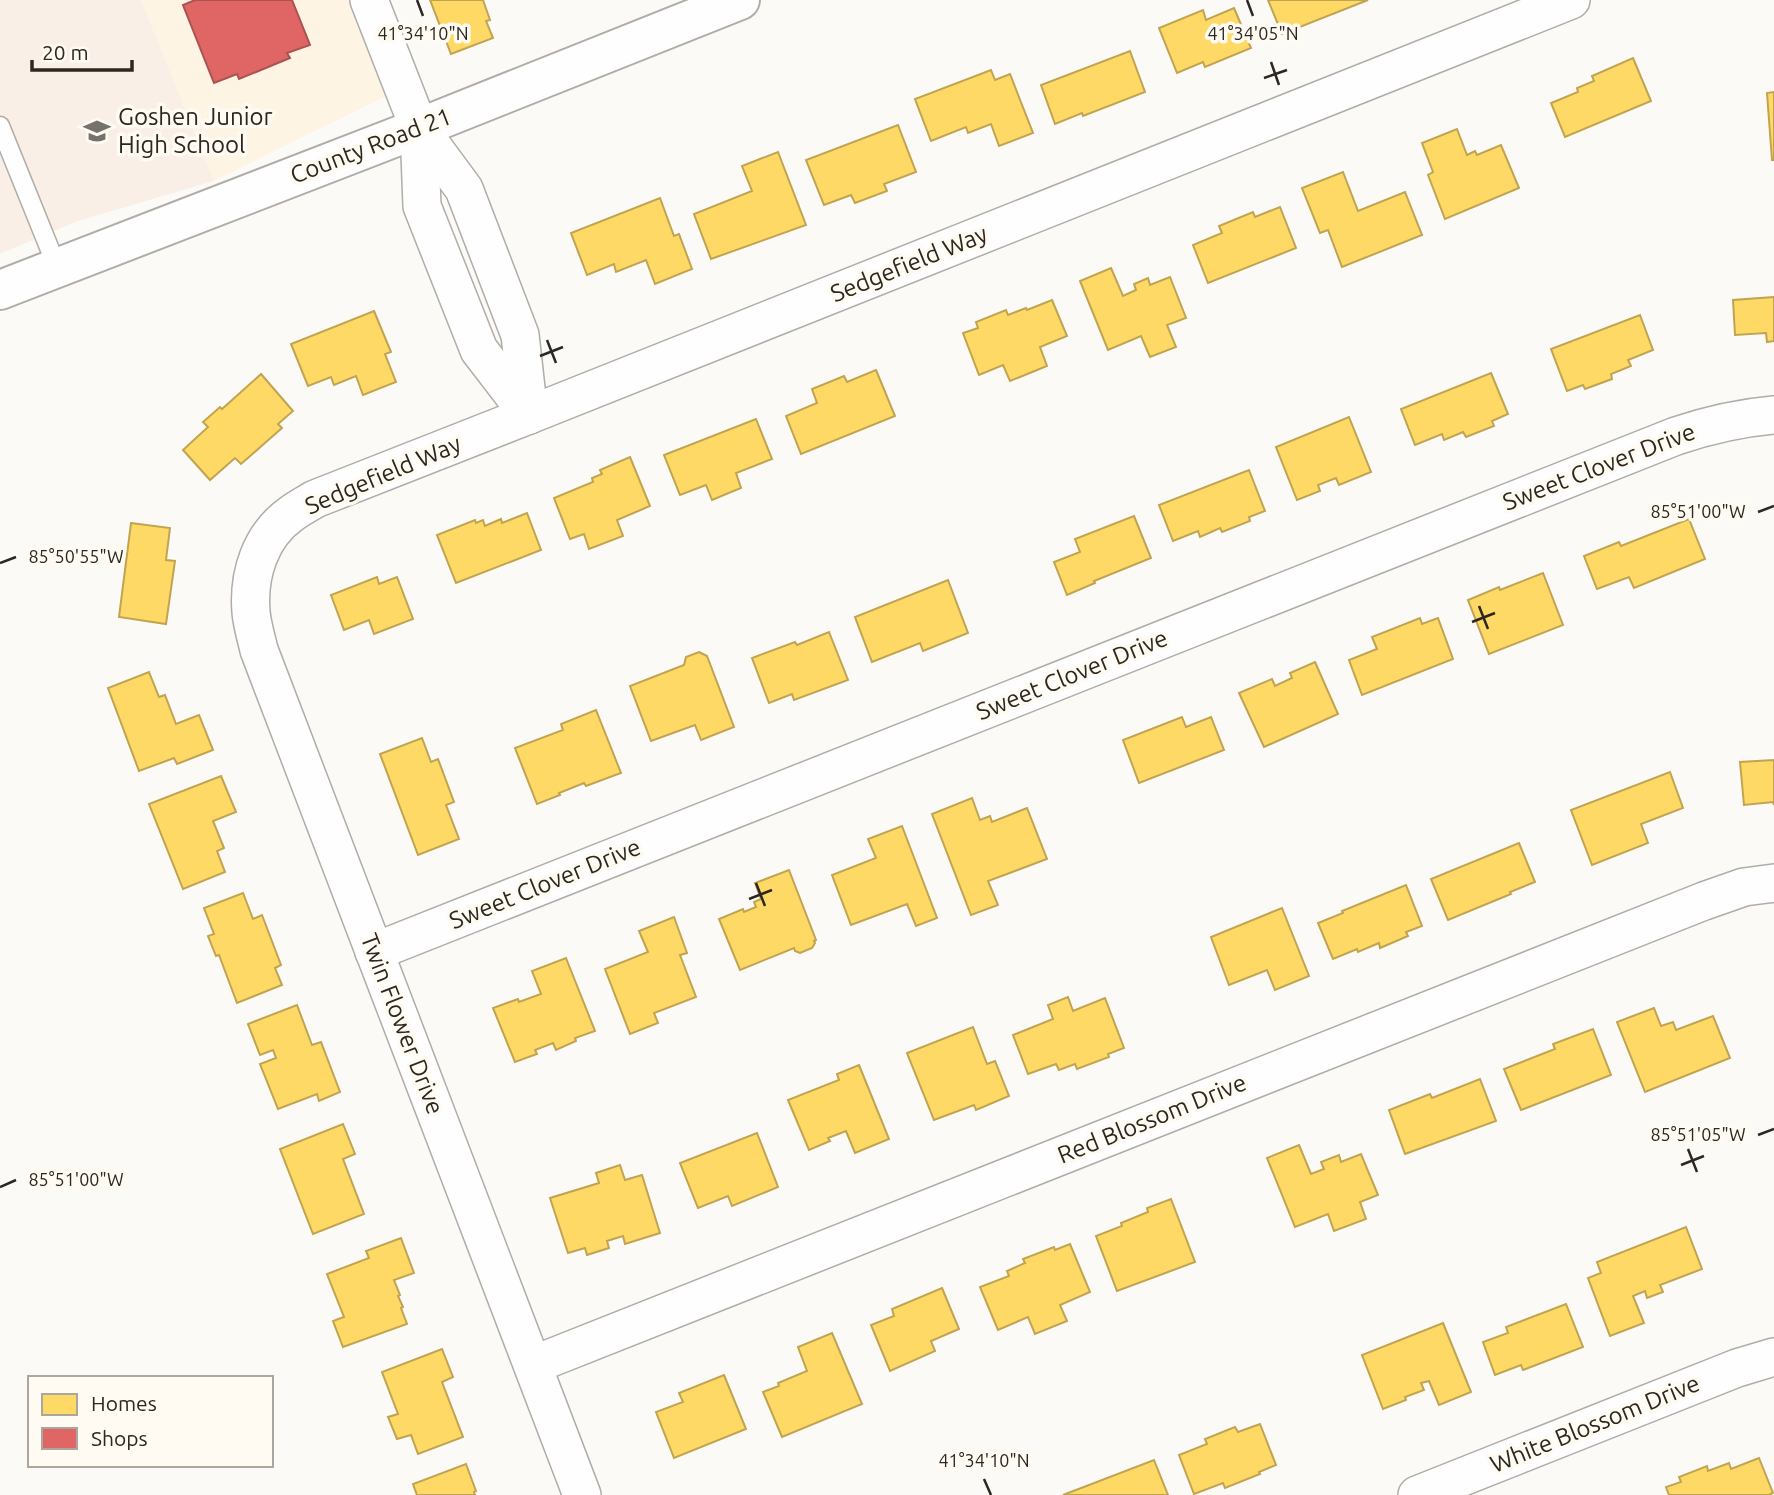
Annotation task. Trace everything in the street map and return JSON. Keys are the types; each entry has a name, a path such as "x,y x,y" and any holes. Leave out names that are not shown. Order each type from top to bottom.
{"street":[{"path":"369,0 419,128 422,206 479,350 529,415"},
{"name":"County Road 21","path":"0,290 740,0"},
{"name":"Sedgefield Way","path":"262,548 274,530 289,515 315,499 1571,0"},
{"name":"Sweet Clover Drive","path":"374,952 1676,436 1713,424 1774,415"},
{"name":"Twin Flower Drive","path":"262,548 250,587 251,614 259,650 582,1495"},
{"name":"Red Blossom Drive","path":"533,1365 1691,906 1744,887 1774,883"},
{"name":"White Blossom Drive","path":"1417,1495 1737,1368 1774,1357"}],"lane":[{"path":"0,126 57,267"}],"shaded area":[{"name":"Goshen Junior High School","path":"0,0 141,0 214,181 78,221 0,254"},
{"path":"141,0 349,0 386,96 214,181"}],"building: Homes":[{"path":"430,0 483,0 490,20 486,21 493,38 451,54"},
{"path":"1268,0 1368,0 1282,34"},
{"path":"1234,8 1251,48 1205,67 1203,62 1177,73 1159,28 1203,10 1206,20"},
{"path":"1130,51 1145,92 1055,124 1041,85"},
{"path":"1633,58 1651,101 1565,137 1551,103 1578,92 1577,88 1594,81 1592,76"},
{"path":"991,70 995,80 1010,74 1033,133 999,146 991,124 968,133 966,127 931,141 915,99"},
{"path":"1774,92 1774,160 1772,160 1767,93"},
{"path":"898,125 916,172 884,184 887,191 855,203 851,195 824,205 806,160"},
{"path":"1457,129 1467,155 1475,151 1477,155 1501,145 1519,188 1445,219 1428,175 1433,172 1422,143"},
{"path":"778,152 806,225 711,259 694,214 752,191 742,166"},
{"path":"1343,172 1358,211 1405,192 1422,235 1342,267 1328,230 1320,233 1302,188"},
{"path":"660,198 674,236 679,234 692,269 655,284 646,260 616,272 614,264 587,275 571,233"},
{"path":"1280,207 1296,248 1208,283 1193,245 1222,233 1219,226 1253,212 1255,217"},
{"path":"1111,268 1123,296 1136,290 1134,284 1148,278 1150,285 1170,277 1186,318 1167,325 1176,347 1150,357 1141,336 1108,350 1080,281"},
{"path":"1774,297 1774,341 1767,342 1766,333 1735,335 1733,300"},
{"path":"1052,300 1067,336 1040,347 1047,366 1010,381 1003,365 979,375 963,333 978,328 976,322 1006,310 1008,315"},
{"path":"374,311 391,352 385,354 396,382 363,395 356,376 334,385 331,377 308,386 291,344"},
{"path":"1640,315 1653,350 1628,360 1631,366 1611,374 1612,379 1585,389 1583,385 1567,391 1551,349"},
{"path":"876,370 895,416 801,454 786,416 817,403 812,389 844,376 847,382"},
{"path":"1491,373 1508,414 1492,421 1494,426 1466,437 1463,432 1444,440 1442,434 1415,445 1401,409"},
{"path":"261,374 293,411 278,424 282,428 241,464 235,458 210,480 183,450 208,427 203,422"},
{"path":"1349,417 1371,472 1339,485 1336,478 1318,485 1320,491 1297,500 1276,447"},
{"path":"756,419 772,459 736,473 741,488 712,500 706,485 680,495 664,455"},
{"path":"630,457 650,506 617,520 623,536 589,549 584,534 570,539 554,498 593,482 592,478 602,474 600,470"},
{"path":"1249,470 1265,511 1249,517 1250,521 1222,532 1220,528 1200,537 1198,531 1173,541 1159,505"},
{"path":"527,513 541,550 456,583 437,535 475,520 476,523 483,520 485,526 501,519 502,523"},
{"path":"1134,516 1151,558 1067,595 1054,562 1080,552 1075,539"},
{"path":"1689,519 1705,559 1634,588 1629,577 1597,589 1584,556 1619,542 1621,546"},
{"path":"131,523 170,528 166,560 175,561 166,624 119,617"},
{"path":"1543,573 1563,625 1489,654 1468,600"},
{"path":"377,577 379,584 397,577 413,619 374,634 369,620 344,630 331,595"},
{"path":"948,580 968,633 923,651 920,643 872,662 855,617"},
{"path":"1420,618 1422,624 1438,618 1453,659 1362,695 1349,660 1377,649 1372,637"},
{"path":"829,632 848,680 794,700 792,694 769,703 752,658"},
{"path":"699,652 707,656 734,727 701,740 695,725 651,741 630,686 684,665 686,657"},
{"path":"1315,662 1338,714 1264,747 1239,693 1272,679 1275,686 1292,678 1290,673"},
{"path":"149,672 159,697 165,695 176,724 199,715 213,750 177,764 174,758 139,771 108,688"},
{"path":"596,710 621,773 586,786 584,783 537,804 515,748 563,730 561,724"},
{"path":"1182,717 1186,727 1211,717 1224,750 1139,783 1123,740"},
{"path":"422,738 431,762 438,759 454,802 446,805 459,839 418,855 380,754"},
{"path":"1774,760 1774,805 1773,802 1744,805 1740,762"},
{"path":"1670,772 1683,808 1641,824 1648,843 1592,865 1571,810"},
{"path":"221,776 236,812 213,821 224,848 217,851 225,872 183,889 149,804"},
{"path":"972,798 980,820 990,816 992,822 1027,808 1047,859 988,881 998,905 971,915 932,814"},
{"path":"902,826 937,918 916,926 907,904 851,925 832,875 876,858 868,839"},
{"path":"1519,843 1535,882 1448,920 1431,879"},
{"path":"789,870 815,943 812,948 800,953 794,948 740,970 719,919 743,909 744,912 756,907 754,902 761,899 755,883"},
{"path":"1406,885 1422,926 1406,932 1408,936 1380,948 1379,943 1333,959 1318,923"},
{"path":"243,893 253,919 262,915 281,965 275,968 282,985 237,1003 219,955 216,956 208,936 214,934 204,908"},
{"path":"1282,908 1309,976 1275,990 1267,970 1229,985 1211,937"},
{"path":"674,917 687,953 680,955 696,997 654,1013 658,1023 630,1034 605,969 648,952 639,931"},
{"path":"566,958 595,1031 575,1038 576,1041 556,1050 553,1043 535,1050 537,1054 515,1062 493,1008 541,994 532,971"},
{"path":"1068,997 1073,1011 1105,998 1124,1048 1077,1069 1075,1064 1059,1070 1056,1064 1028,1074 1013,1035 1053,1019 1048,1005"},
{"path":"297,1005 312,1045 321,1042 340,1092 319,1101 317,1094 278,1109 260,1064 276,1058 273,1050 260,1055 248,1024"},
{"path":"1654,1008 1661,1026 1673,1022 1676,1030 1713,1016 1730,1058 1645,1092 1617,1022"},
{"path":"973,1027 987,1064 995,1061 1009,1096 976,1110 974,1105 934,1120 907,1053"},
{"path":"1593,1029 1611,1075 1521,1110 1504,1069 1555,1049 1553,1044"},
{"path":"859,1065 889,1139 855,1153 846,1131 809,1150 788,1100 839,1080 837,1074"},
{"path":"1480,1079 1496,1121 1405,1154 1389,1110 1430,1094 1432,1098"},
{"path":"343,1124 355,1154 343,1159 364,1214 313,1234 280,1149"},
{"path":"757,1133 778,1187 732,1206 728,1196 698,1208 680,1163"},
{"path":"1299,1145 1311,1174 1324,1169 1321,1162 1339,1155 1341,1162 1361,1154 1378,1195 1360,1202 1366,1219 1334,1231 1328,1214 1295,1227 1267,1158"},
{"path":"620,1165 625,1180 642,1175 660,1233 625,1244 623,1236 607,1241 609,1248 587,1255 585,1248 568,1253 550,1198 599,1183 596,1173"},
{"path":"1171,1199 1195,1262 1117,1291 1096,1236 1148,1212 1147,1208"},
{"path":"1686,1227 1702,1269 1660,1285 1663,1292 1647,1298 1645,1291 1633,1296 1644,1323 1610,1336 1588,1278 1601,1273 1597,1262"},
{"path":"401,1238 414,1273 394,1280 407,1324 343,1347 333,1321 344,1317 327,1274 369,1258 366,1251"},
{"path":"1070,1244 1090,1292 1060,1305 1067,1321 1035,1334 1028,1317 998,1330 980,1287 1009,1276 1007,1271 1025,1263 1023,1259"},
{"path":"942,1288 959,1329 931,1341 935,1351 890,1371 871,1325 894,1316 892,1309"},
{"path":"1566,1304 1583,1347 1523,1370 1521,1365 1495,1375 1483,1342 1508,1333 1506,1327"},
{"path":"1443,1323 1471,1392 1439,1405 1429,1381 1421,1383 1424,1390 1383,1409 1362,1355"},
{"path":"832,1333 862,1404 782,1437 763,1392 807,1371 798,1347"},
{"path":"442,1349 453,1377 442,1382 463,1437 418,1454 411,1435 397,1439 388,1417 398,1414 382,1372"},
{"path":"724,1375 746,1429 674,1458 656,1412 683,1402 679,1393"},
{"path":"1260,1424 1276,1465 1225,1488 1223,1483 1194,1494 1179,1455 1207,1444 1205,1439 1235,1427 1238,1432"},
{"path":"1759,1458 1773,1493 1769,1495 1669,1495 1666,1487 1681,1482 1679,1477 1707,1466 1708,1471 1729,1463 1731,1469"},
{"path":"1154,1460 1168,1495 1063,1495"},
{"path":"466,1464 475,1495 417,1495 413,1484"}],"building: Shops":[{"path":"195,0 292,0 310,45 287,53 290,58 239,79 237,74 214,83 183,5"}],"place":[{"name":"Goshen Junior High School","path":"97,131"}]}
